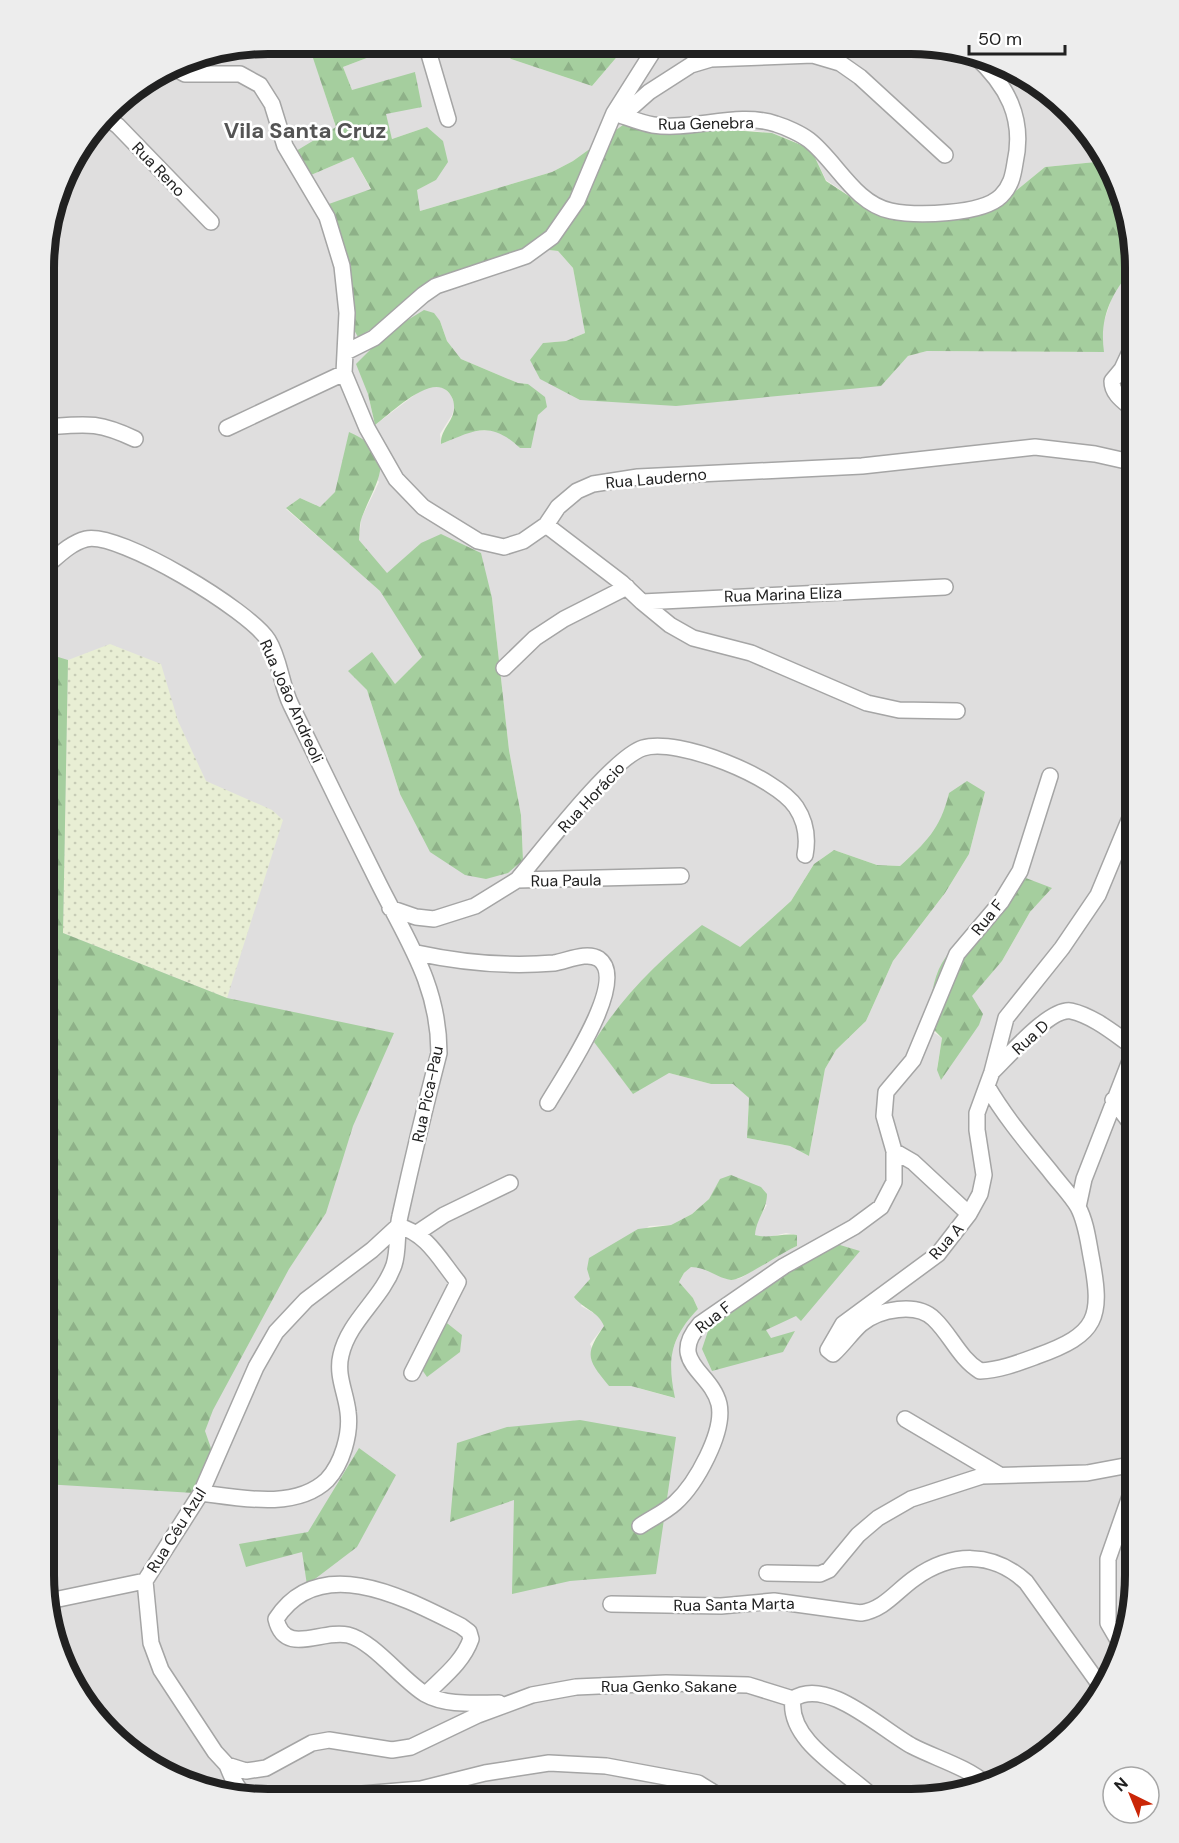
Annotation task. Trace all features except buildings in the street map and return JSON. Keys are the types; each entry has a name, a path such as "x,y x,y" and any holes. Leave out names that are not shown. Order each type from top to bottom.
{"street":[{"path":"429,54 448,119"},
{"path":"346,352 374,338 423,294 436,286 526,256 552,237 577,201 619,114 652,54"},
{"path":"619,114 691,64 711,59 813,55 840,63 860,77 945,154"},
{"name":"Rua Genebra","path":"619,114 654,125 747,121 775,123 809,140 866,199 889,211 929,214 982,206 1000,197 1011,183 1017,154 1018,122 1010,98 989,69"},
{"path":"181,72 240,74 260,84 272,104 285,146 327,217 342,266 347,313 344,373 227,428"},
{"name":"Rua Reno","path":"112,122 211,222"},
{"name":"Rua Lauderno","path":"344,373 367,428 396,479 423,507 478,541 504,547 523,541 546,525 558,507 577,491 593,484 638,477 862,466 1035,447 1125,461"},
{"path":"1123,374 1112,388 1116,396 1125,403"},
{"path":"54,426 92,423 106,426 135,439"},
{"path":"546,525 627,587 670,625 693,638 751,653 867,703 899,710 957,711"},
{"name":"Rua João Andreoli","path":"54,560 69,547 85,539 102,538 183,575 252,620 269,642 284,692 403,932"},
{"path":"504,668 535,638 627,587"},
{"name":"Rua Marina Eliza","path":"642,602 945,587"},
{"name":"Rua Horácio","path":"517,880 571,816 621,762 643,748 664,747 703,754 768,782 796,807 805,827 805,855"},
{"name":"Rua F","path":"640,1526 675,1503 686,1490 713,1444 719,1421 719,1402 694,1365 687,1349 690,1335 700,1324 784,1266 854,1227 881,1207 894,1182 894,1151 884,1116 886,1092 912,1060 957,954 1001,902 1020,871 1050,776"},
{"name":"Rua A","path":"1078,1207 1086,1231 1098,1293 1094,1315 1084,1333 1072,1343 997,1370 980,1371 956,1348 934,1319 922,1311 900,1308 863,1322 833,1354 828,1350 843,1324 938,1254 969,1214 980,1194 984,1175 977,1130 977,1113 1006,1018 1022,995 1062,948 1098,895 1125,830"},
{"name":"Rua Paula","path":"390,908 416,917 435,920 475,906 517,880 681,876"},
{"name":"Rua Pica-Pau","path":"201,1492 231,1497 292,1498 312,1492 329,1478 345,1447 349,1413 340,1377 341,1356 349,1333 381,1290 394,1265 398,1226 439,1053 439,1028 417,953 403,932"},
{"path":"417,953 462,962 495,965 556,962 589,956 599,959 606,968 608,984 599,1010 548,1103"},
{"name":"Rua D","path":"989,1079 1040,1026 1058,1013 1070,1011 1096,1022 1125,1041"},
{"path":"1078,1207 1084,1179 1125,1072"},
{"path":"989,1079 1002,1112 1078,1207"},
{"path":"1113,1100 1125,1116"},
{"path":"894,1151 912,1162 969,1214"},
{"path":"417,1233 444,1215 510,1183"},
{"path":"398,1226 417,1233 458,1282 412,1374"},
{"name":"Rua Céu Azul","path":"236,1786 227,1765 215,1752 161,1670 151,1643 145,1581 201,1492 256,1367 276,1332 306,1300 372,1250 398,1226"},
{"path":"905,1419 998,1474"},
{"path":"767,1573 820,1574 829,1570 858,1535 878,1518 911,1499 982,1476 1087,1473 1125,1466"},
{"path":"1116,1637 1108,1623 1108,1559 1125,1511"},
{"name":"Rua Santa Marta","path":"611,1604 721,1606 774,1601 861,1612 873,1611 889,1601 915,1578 950,1559 972,1557 1011,1568 1026,1582 1097,1681"},
{"path":"56,1600 145,1581"},
{"path":"426,1694 468,1649 471,1639 469,1632 462,1626 388,1592 333,1583 303,1593 282,1610 276,1619 279,1630 286,1637 300,1640 348,1635 381,1656 426,1694 446,1701 508,1704"},
{"name":"Rua Genko Sakane","path":"508,1704 531,1695 576,1687 666,1683 748,1685 793,1699 801,1694 812,1692 858,1708 909,1745 976,1779"},
{"path":"793,1699 794,1723 806,1740 863,1789"},
{"path":"227,1765 246,1771 266,1768 312,1743 329,1740 392,1750 411,1747 478,1715 508,1704"},
{"path":"421,1789 485,1773 549,1763 606,1766 698,1783 708,1789"}],"shaded area":[{"path":"254,54 313,54 336,128 311,175 353,157 371,190 416,292 436,278 530,248 558,251 573,268 585,333 566,341 543,343 880,386 908,356 927,351 1103,352 1101,330 1115,289 1125,278 1125,1589 1114,1644 1089,1694 1052,1736 1030,1753 1006,1767 966,1782 925,1789 254,1789 199,1778 149,1753 107,1716 90,1694 76,1670 61,1630 54,1589 54,254 65,199 90,149 127,107 149,90 186,70 213,61","holes":["440,321 447,341 461,359 518,383 528,384 538,415 535,426 520,448 505,433 494,430 471,431 441,444 440,434 452,415 455,405 451,395 443,387 421,390 375,425 368,394","349,433 379,482 361,519 359,541 387,574 421,543 492,598 509,750 521,815 523,860 400,794 367,690 395,684 422,657 381,591 286,509 300,498 320,507 336,492","985,792 969,854 945,893 893,961 866,1021 836,1050 825,1069 809,1156 790,1146 747,1138 749,1098 733,1083 711,1084 669,1073 740,947 791,901 814,864 834,850 877,865 900,866 932,836 943,815 949,793","1011,872 1051,889 1030,912 1002,961 971,996 937,1069 942,1038 924,1026","720,1180 767,1205 755,1225 755,1235 765,1238 786,1233 797,1235 797,1246 778,1254 741,1278 731,1280 702,1267 691,1266 684,1273 679,1282 693,1298 698,1309 683,1324 671,1353 670,1376 674,1398 631,1386 609,1386 590,1344 604,1326 599,1316 581,1306 590,1279 649,1226 671,1225 692,1214 709,1199"]},
{"path":"371,54 506,54 511,59 592,86 619,54 925,54 953,58 993,70 1030,90 1072,127 1097,162 1045,167 991,211 959,219 913,222 878,215 826,180 811,149 772,133 627,122 573,161 552,172 420,211 416,190 436,180 427,127 392,139 385,114 416,73 352,91 343,67 372,56"}],"green space":[{"path":"312,54 371,54 372,56 343,67 352,90 415,72 422,107 386,114 392,139 427,127 443,141 448,162 436,180 417,190 420,211 552,172 573,161 627,122 772,133 811,149 826,181 878,215 913,222 959,219 991,211 1045,167 1097,162 1109,186 1118,213 1125,254 1125,278 1114,295 1106,316 1104,352 927,351 908,356 881,386 676,406 580,400 540,379 530,360 543,343 566,341 585,333 573,268 558,251 530,248 436,278 416,292 380,324 358,337 348,319 326,205 371,189 353,157 311,175 291,154 336,127"},
{"path":"506,54 619,54 592,86 511,59"},
{"path":"424,310 434,313 440,321 447,341 461,359 518,383 528,384 545,397 547,407 538,415 531,448 520,448 500,434 482,430 441,444 454,406 449,393 438,387 429,388 409,398 375,425 368,394 356,364 388,332"},
{"path":"349,432 365,441 375,450 380,459 378,480 361,520 359,540 387,573 421,543 441,534 481,553 492,598 509,750 521,815 523,860 508,873 486,879 465,875 430,852 400,794 367,690 348,671 372,652 395,684 422,657 380,591 286,508 300,498 320,507 335,492"},
{"path":"110,644 161,664 178,721 206,781 272,810 283,820 227,998 63,933 68,660"},
{"path":"54,656 68,660 63,933 227,998 394,1033 353,1126 326,1213 289,1269 213,1410 205,1431 212,1451 194,1493 54,1485"},
{"path":"967,781 985,792 969,854 945,893 893,961 866,1021 836,1050 825,1069 809,1156 790,1146 747,1138 749,1098 733,1084 711,1084 669,1073 633,1094 594,1042 617,1009 671,951 702,925 740,947 791,901 814,864 834,850 877,865 900,866 931,834 941,817 949,793"},
{"path":"1010,872 1052,888 1030,912 1002,961 972,996 983,1014 979,1025 941,1080 937,1070 942,1038 935,1031 918,1034 926,1017 935,980 942,963 1007,882"},
{"path":"731,1175 761,1187 767,1194 755,1235 797,1235 797,1246 736,1279 726,1279 696,1267 691,1267 684,1273 679,1282 693,1298 698,1309 681,1330 673,1350 671,1372 675,1398 631,1386 609,1386 592,1363 591,1357 593,1344 604,1326 594,1313 574,1297 590,1279 587,1269 589,1258 638,1229 671,1225 692,1214 709,1199 720,1179"},
{"path":"820,1239 860,1251 801,1321 796,1316 766,1330 771,1338 795,1331 783,1352 712,1371 702,1349 710,1325"},
{"path":"433,1312 462,1335 460,1352 427,1377 414,1358"},
{"path":"580,1420 676,1437 656,1574 570,1581 512,1594 514,1500 450,1522 457,1443 507,1427"},
{"path":"359,1448 396,1475 357,1547 307,1585 302,1552 246,1567 239,1544 308,1532"}],"district":[{"name":"Vila Santa Cruz","path":"305,130"}]}
